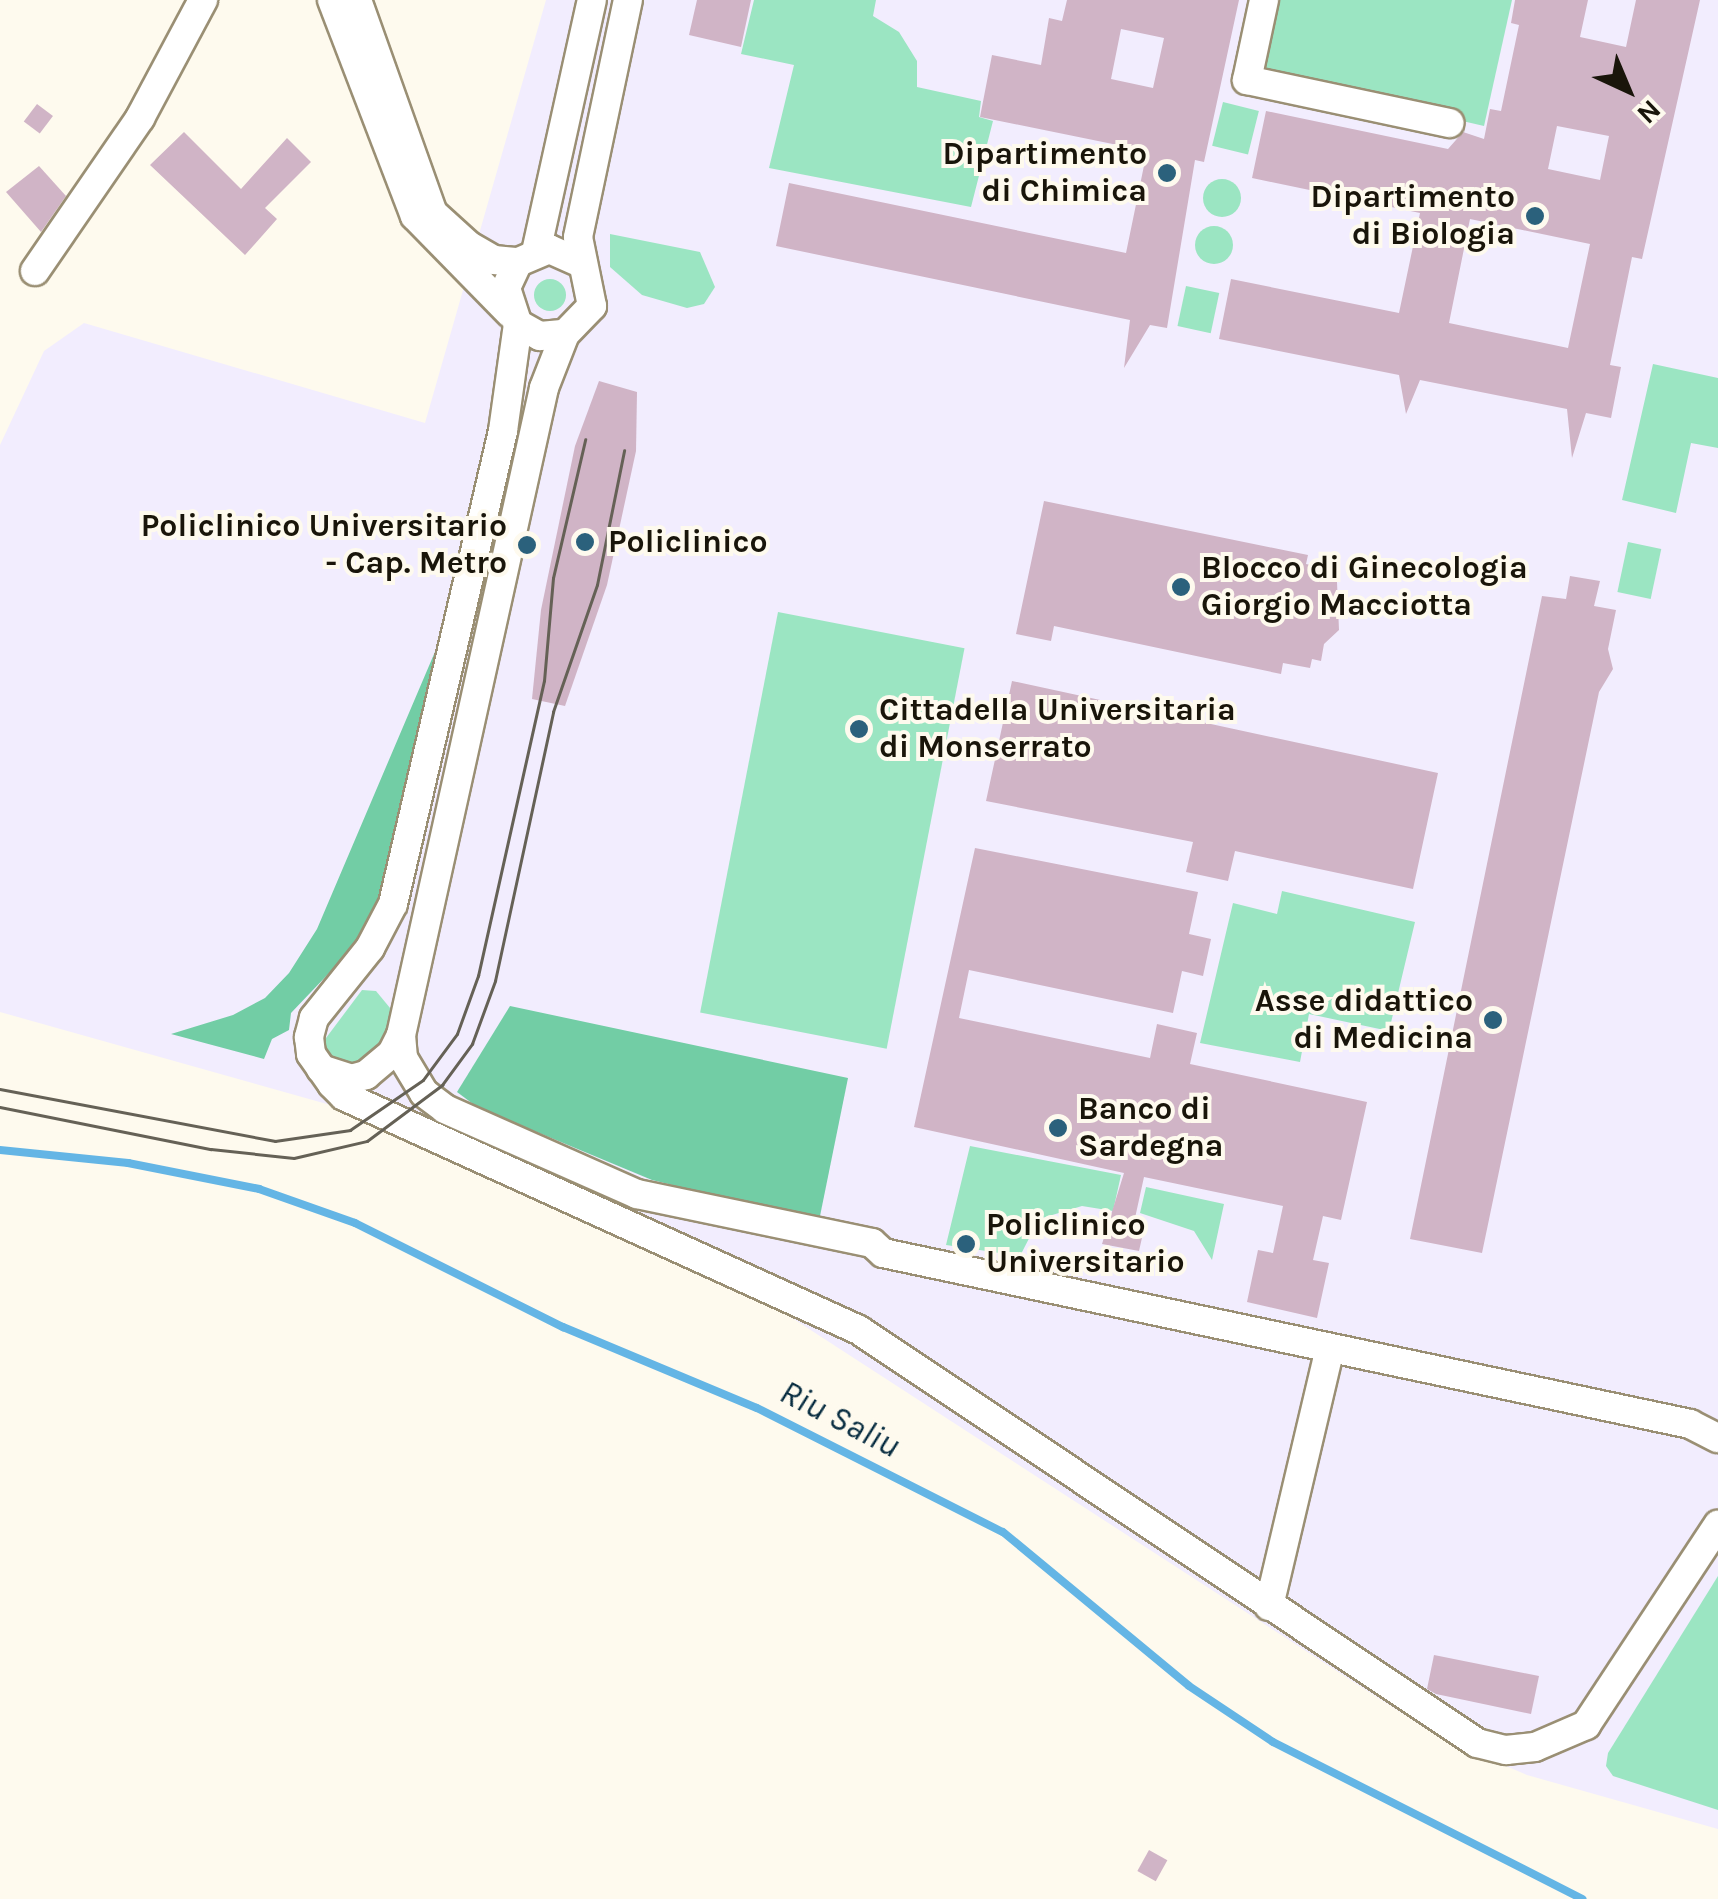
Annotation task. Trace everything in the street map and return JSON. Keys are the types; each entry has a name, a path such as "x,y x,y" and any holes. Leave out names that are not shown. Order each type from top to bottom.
{"street":[{"path":"35,271 140,118 203,0"},
{"path":"332,0 415,216 514,319 540,336 565,334"},
{"path":"357,0 434,212 468,245 494,260 561,251 583,264"},
{"path":"592,0 527,257 506,288 514,319 504,431 393,904 370,948 314,1018 309,1037 319,1068 344,1096 859,1330 1445,1727 1506,1750 1535,1747 1586,1725 1718,1525"},
{"path":"319,1068 351,1079 366,1075 392,1053 400,1034 544,388 565,334 592,306 578,237 628,0"},
{"path":"1264,0 1247,80 1449,124"},
{"path":"400,1034 411,1078 445,1109 637,1194 1690,1424 1718,1438"},
{"path":"1270,1606 1330,1348"}],"shaded area":[{"name":"Cittadella Universitaria di Monserrato","path":"546,0 1718,0 1718,1829 1527,1775 1440,1738 789,1316 334,1106 0,1012 0,445 44,351 84,323 425,423"}],"green space":[{"path":"754,0 876,0 873,16 899,32 917,61 917,87 981,101 979,117 993,121 971,207 769,168 794,65 741,54"},
{"path":"1280,0 1512,0 1484,126 1263,75"},
{"path":"1223,102 1259,111 1248,155 1212,146"},
{"path":"1222,179 1235,185 1241,198 1235,211 1222,217 1209,211 1203,198 1209,185"},
{"path":"1214,226 1227,232 1233,245 1227,258 1214,264 1201,258 1195,245 1201,232"},
{"path":"610,234 700,252 715,287 704,304 687,308 642,295 610,267"},
{"path":"550,279 561,284 566,295 561,306 550,311 539,306 534,295 539,284"},
{"path":"1186,286 1219,293 1211,333 1177,326"},
{"path":"1653,364 1718,378 1718,448 1691,443 1676,513 1622,500"},
{"path":"1628,542 1661,549 1651,599 1617,592"},
{"path":"778,612 965,648 887,1049 700,1013"},
{"path":"440,640 454,654 422,784 371,929 291,1013 289,1030 272,1039 264,1059 171,1034 233,1015 265,998 289,973 317,929"},
{"path":"1282,891 1415,922 1389,1031 1309,1014 1300,1062 1200,1043 1233,903 1277,914"},
{"path":"362,990 376,991 395,1014 386,1047 356,1068 332,1060 323,1042"},
{"path":"510,1006 848,1078 819,1221 652,1180 477,1107 457,1092"},
{"path":"970,1146 1121,1175 1113,1211 1082,1206 1039,1219 1020,1256 946,1245"},
{"path":"1146,1187 1224,1204 1212,1260 1194,1231 1140,1213"},
{"path":"1718,1576 1718,1810 1613,1776 1606,1766 1608,1753"}],"building":[{"path":"697,0 751,0 741,47 689,35"},
{"name":"Dipartimento di Chimica","path":"1067,0 1239,0 1204,162 1195,160 1167,328 1150,325 1124,368 1130,320 776,246 789,183 1126,253 1147,151 980,117 992,55 1041,65 1049,18 1062,21","holes":["1121,29 1164,38 1153,88 1111,79"]},
{"name":"Dipartimento di Biologia","path":"1515,0 1588,0 1580,37 1626,47 1636,0 1700,0 1642,259 1632,257 1610,365 1621,367 1611,418 1586,413 1572,458 1567,409 1420,380 1406,414 1399,375 1219,339 1231,279 1399,313 1420,213 1252,178 1266,111 1448,149 1463,132 1484,139 1490,109 1501,111 1519,25 1511,23","holes":["1557,126 1609,136 1600,180 1548,169","1470,219 1590,244 1568,348 1449,323"]},
{"path":"37,104 53,116 40,134 24,122"},
{"path":"184,132 241,189 287,138 311,162 265,208 277,219 245,255 150,165"},
{"path":"39,166 66,196 41,232 6,192"},
{"name":"Policlinico","path":"599,381 637,392 636,451 607,585 565,706 532,699 541,610 575,446"},
{"name":"Blocco di Ginecologia Giorgio Macciotta","path":"1044,501 1308,555 1306,564 1331,569 1329,580 1337,582 1339,630 1324,644 1321,661 1312,659 1310,668 1283,663 1281,674 1054,626 1051,641 1016,634"},
{"name":"Asse didattico di Medicina","path":"1570,576 1600,581 1594,606 1616,610 1608,649 1613,669 1599,692 1482,1253 1410,1239 1542,596 1566,599"},
{"path":"1012,681 1438,773 1413,889 1235,851 1228,881 1186,872 1193,842 986,801"},
{"path":"975,848 1198,892 1189,934 1211,939 1203,976 1182,971 1173,1013 969,970 959,1018 1150,1058 1157,1024 1197,1033 1190,1064 1367,1102 1341,1220 1323,1216 1313,1260 1329,1263 1317,1318 1247,1302 1258,1250 1273,1253 1283,1206 1144,1177 1135,1218 1146,1220 1139,1251 1102,1244 1124,1173 914,1127"},
{"path":"1434,1655 1539,1676 1531,1714 1427,1689"},
{"path":"1149,1850 1167,1860 1156,1881 1137,1871"}],"waterway":[{"name":"Riu Saliu","path":"0,1150 128,1163 259,1189 355,1223 563,1327 757,1408 1003,1532 1189,1686 1273,1742 1582,1899"}],"tram line":[{"path":"0,1089 275,1141 350,1130 423,1080 457,1034 478,976 544,681 553,578 585,440"},
{"path":"0,1107 211,1149 294,1158 367,1141 442,1085 472,1044 495,981 553,712 597,585 624,451"}],"place":[{"name":"Dipartimento di Chimica","path":"1167,173"},
{"name":"Dipartimento di Biologia","path":"1535,216"},
{"name":"Policlinico","path":"585,542"},
{"name":"Policlinico Universitario - Cap. Metro","path":"527,545"},
{"name":"Blocco di Ginecologia Giorgio Macciotta","path":"1181,587"},
{"name":"Cittadella Universitaria di Monserrato","path":"859,729"},
{"name":"Asse didattico di Medicina","path":"1493,1020"},
{"name":"Banco di Sardegna","path":"1058,1128"},
{"name":"Policlinico Universitario","path":"966,1244"}]}
